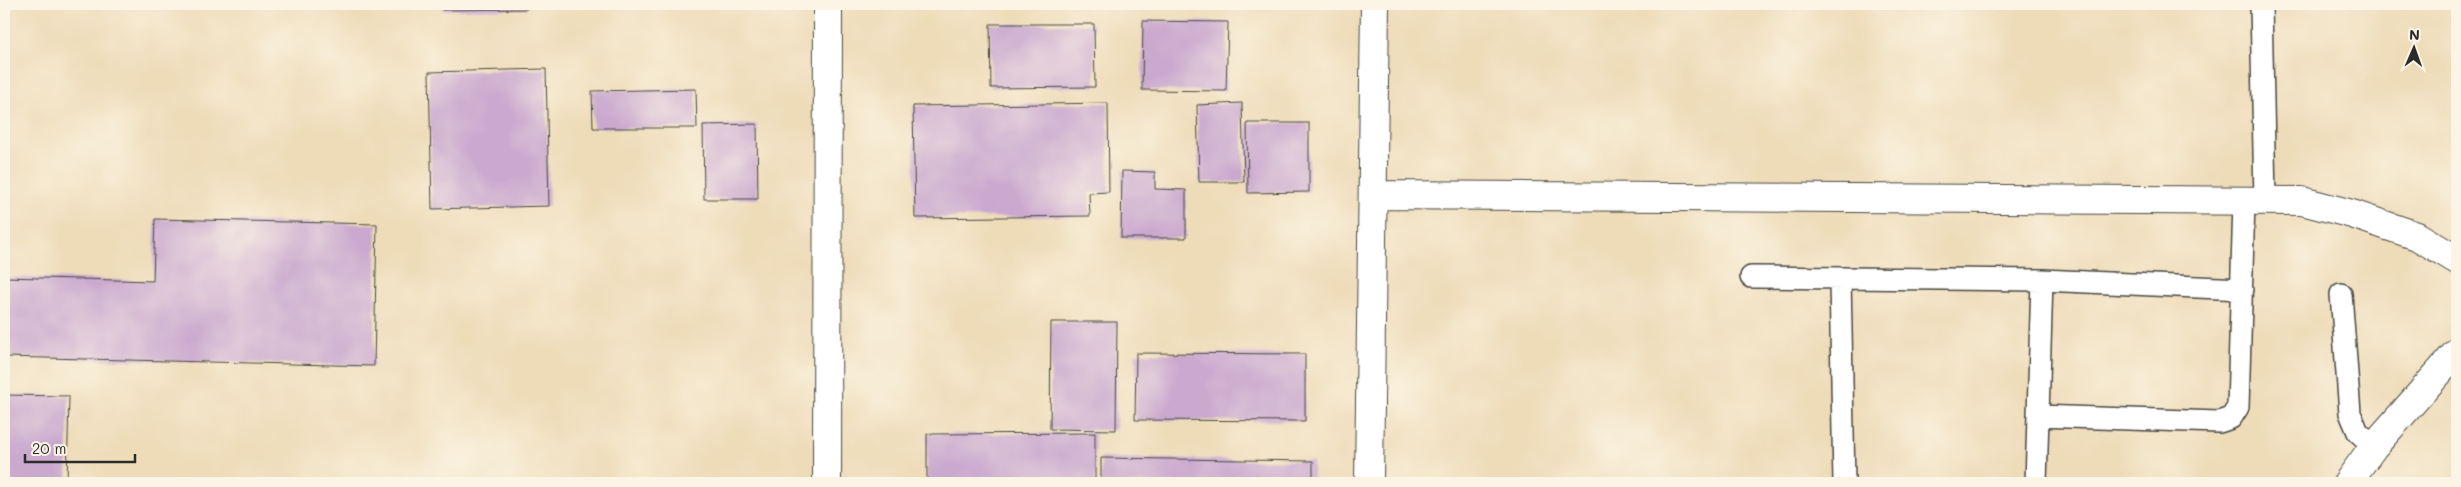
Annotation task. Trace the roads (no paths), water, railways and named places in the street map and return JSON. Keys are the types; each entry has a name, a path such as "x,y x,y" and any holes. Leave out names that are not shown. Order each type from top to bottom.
{"street":[{"path":"827,483 828,4"},
{"path":"1369,483 1375,4"},
{"path":"1373,195 2255,200 2302,202 2352,214 2417,236 2457,260"},
{"path":"2347,483 2374,446 2457,352"}],"lane":[{"path":"2038,416 2219,422 2231,418 2238,407 2242,289 2255,200 2260,4"},
{"path":"1751,277 2042,280 2242,289"},
{"path":"1840,278 1844,483"},
{"path":"2036,483 2042,280"},
{"path":"2341,294 2350,413 2358,432 2374,446"}]}
